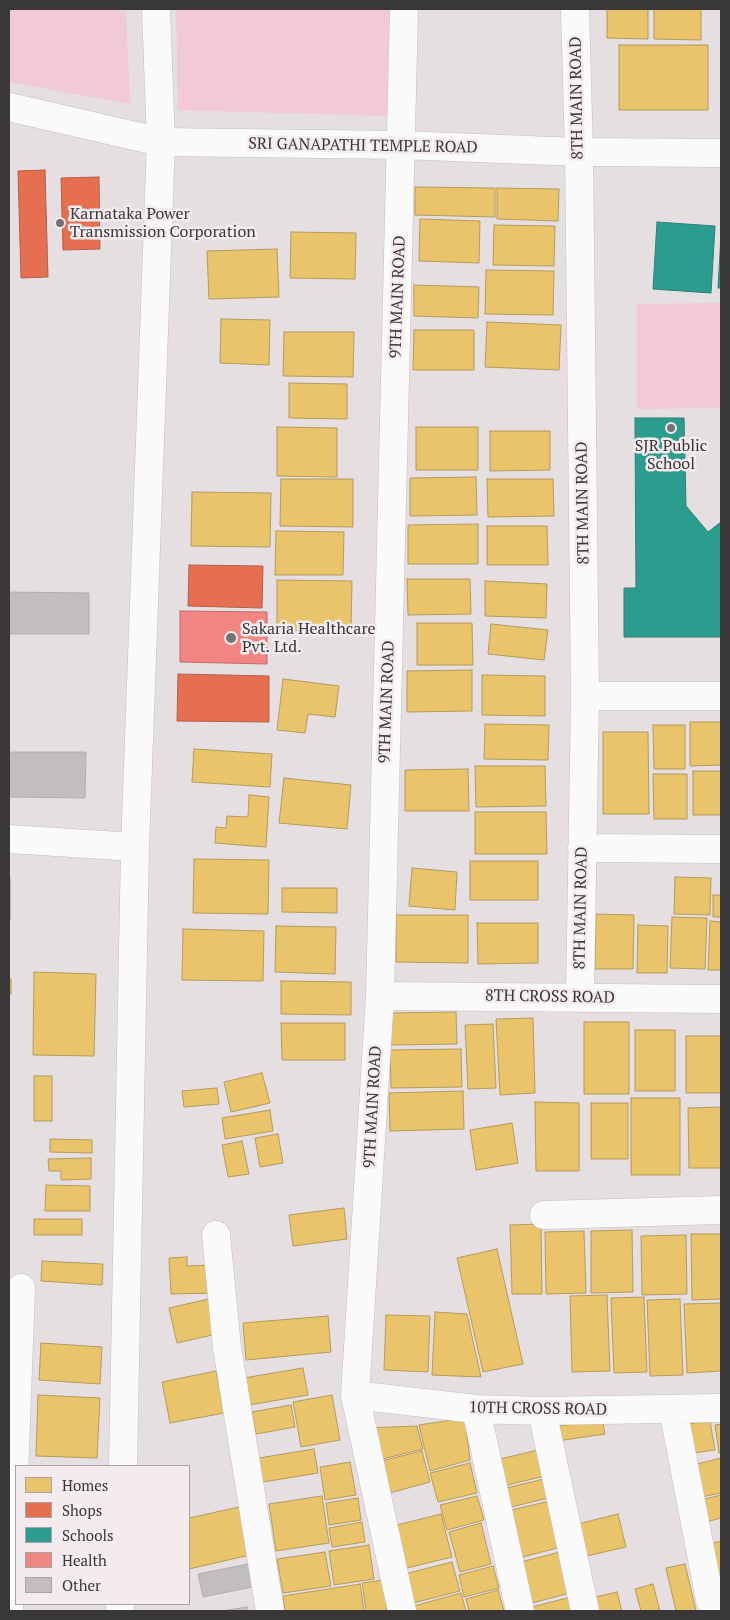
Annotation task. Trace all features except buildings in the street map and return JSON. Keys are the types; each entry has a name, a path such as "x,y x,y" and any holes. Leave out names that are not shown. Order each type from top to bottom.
{"street":[{"path":"123,1465 135,847 161,142 156,9"},
{"name":"9TH MAIN ROAD","path":"402,1611 355,1395 380,996 404,9"},
{"name":"8TH MAIN ROAD","path":"575,9 579,152 585,696 580,998"},
{"name":"SRI GANAPATHI TEMPLE ROAD","path":"9,107 161,142 402,145 579,152 721,153"},
{"path":"585,696 721,696"},
{"path":"9,839 135,847"},
{"path":"582,848 721,848"},
{"name":"8TH CROSS ROAD","path":"380,996 721,999"},
{"path":"544,1215 721,1210"},
{"path":"216,1235 227,1347 270,1611"},
{"path":"9,1611 21,1288"},
{"name":"10TH CROSS ROAD","path":"355,1395 476,1409 542,1411 721,1408"},
{"path":"476,1409 520,1611"},
{"path":"673,1409 715,1602"},
{"path":"542,1411 585,1611"}],"shaded area":[{"path":"9,9 126,9 130,104 9,82"},
{"path":"176,9 389,9 387,116 178,110"},
{"path":"721,303 721,408 637,409 637,304"}],"place":[{"name":"Karnataka Power Transmission Corporation","path":"60,223"},
{"name":"SJR Public School","path":"671,428"},
{"name":"Sakaria Healthcare Pvt. Ltd.","path":"231,638"}]}
